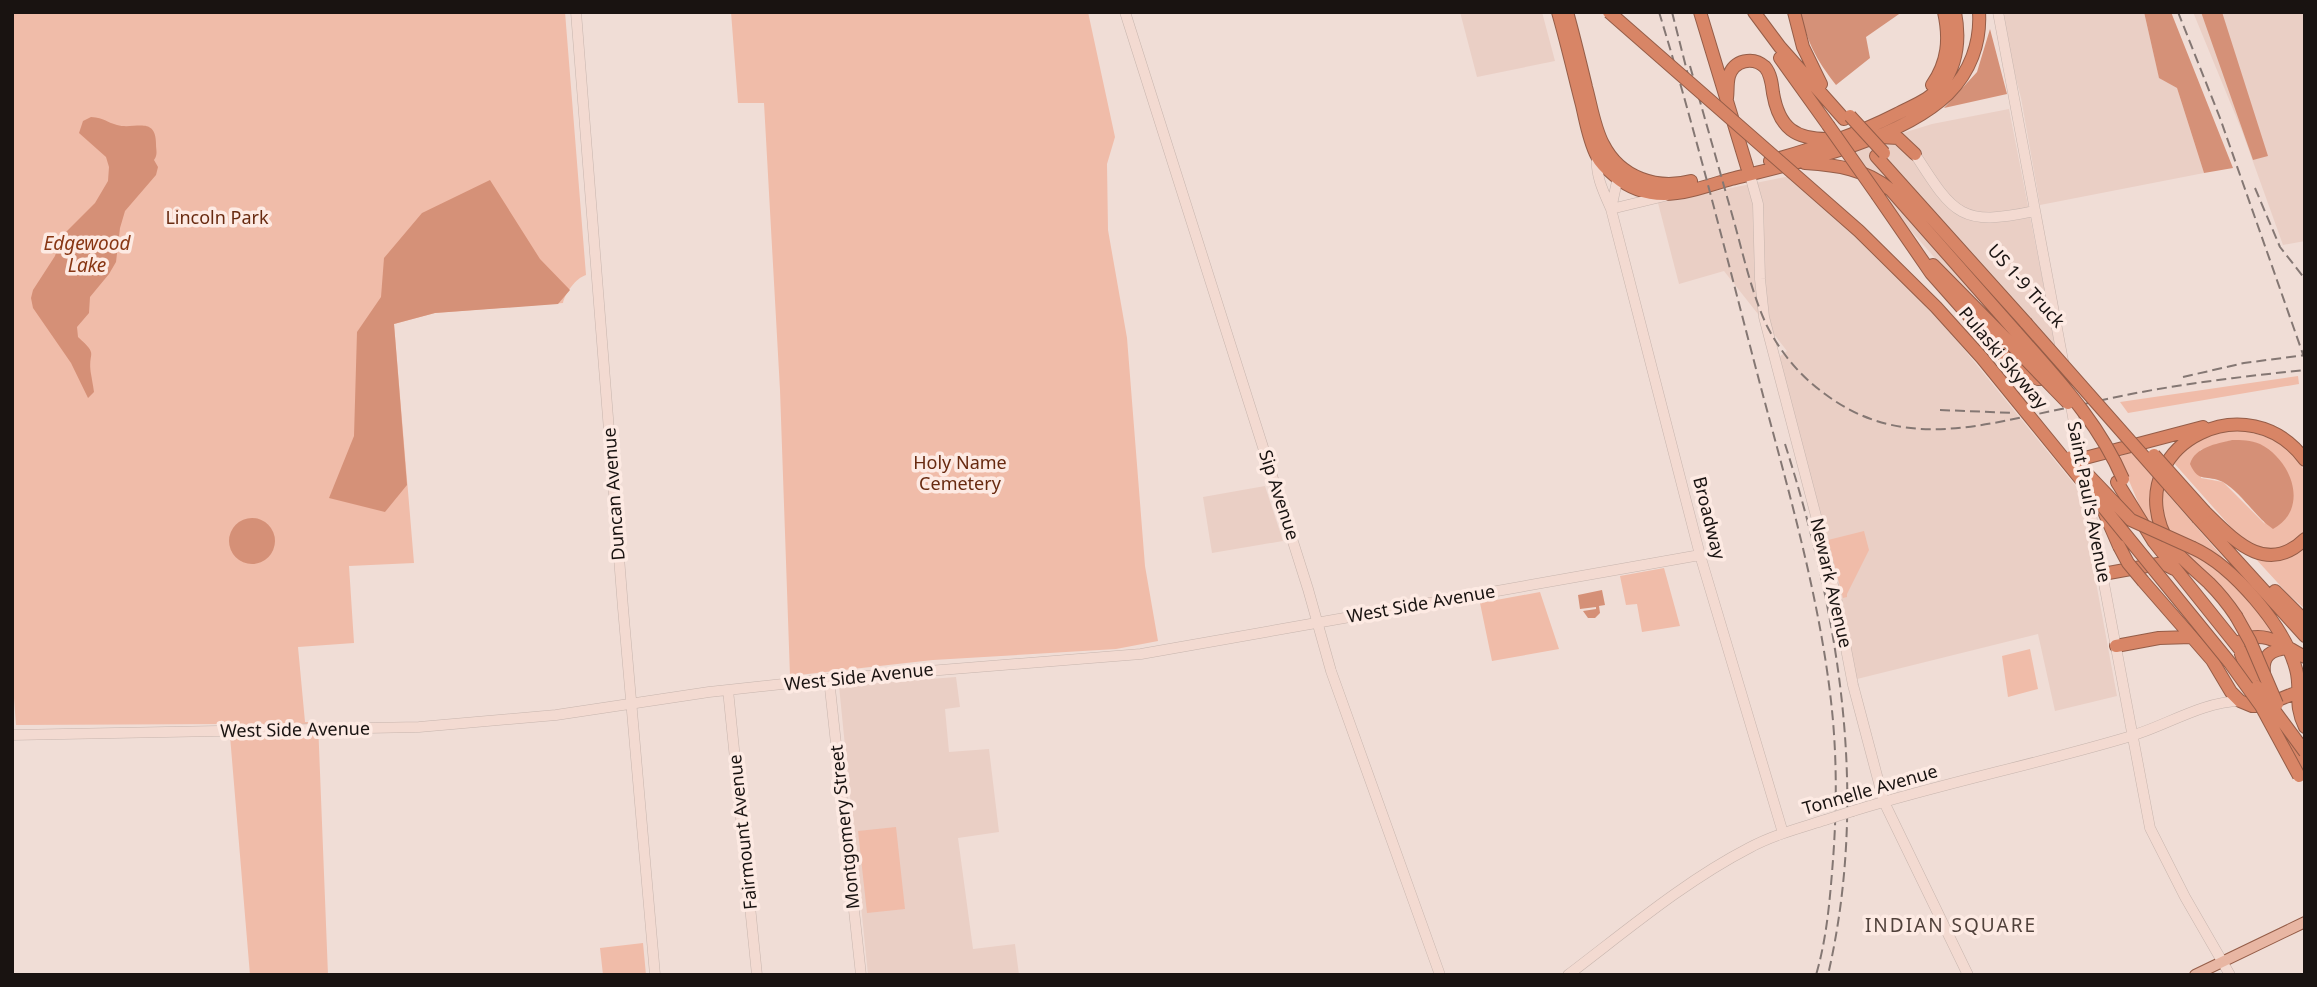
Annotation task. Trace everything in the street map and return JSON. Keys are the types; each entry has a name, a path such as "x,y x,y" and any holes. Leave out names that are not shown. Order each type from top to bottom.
{"highway":[{"path":"1558,12 1597,157 1642,191 1671,194 1845,138 1946,96 1964,74 1976,45 1979,12"},
{"path":"1567,12 1601,141 1617,173"},
{"name":"Pulaski Skyway","path":"1609,12 1904,274 1982,359 2247,685 2303,776"},
{"name":"Pulaski Skyway","path":"1621,12 1909,269 1987,354 2076,458 2139,544 2263,694 2305,751"},
{"path":"1700,12 1749,171"},
{"path":"1748,12 1847,117"},
{"path":"1754,12 1786,55 1821,84 1880,155 2083,408 2105,443 2120,481 2144,527 2259,672 2267,687"},
{"path":"1763,12 1828,125 1908,243 1945,291 2015,368 2038,379 2066,378"},
{"path":"1794,12 1803,47 1821,84"},
{"path":"1915,154 1909,134 1914,111 1942,68 1947,40 1944,12"},
{"path":"1617,173 1669,185 1798,162 1873,137 1914,111 1941,86 1950,72 1958,37 1955,12"},
{"path":"1727,98 1729,77 1733,68 1746,60 1754,61 1764,66 1769,74 1777,114 1785,125 1809,138 1845,138"},
{"path":"1873,137 1895,136 1915,154"},
{"path":"1798,162 1842,166 1871,176 1896,194 2020,329"},
{"path":"1896,223 1926,258 2020,329"},
{"name":"US 1-9 Truck","path":"2020,329 2202,515"},
{"name":"US 1-9 Truck","path":"2020,329 2202,515 2305,636"},
{"path":"2238,423 2211,429 2181,447 2171,458 2163,474 2157,500 2161,527 2170,545 2219,593 2236,616 2253,646 2275,700 2305,751"},
{"path":"2305,460 2293,446 2274,432 2238,423 2211,425 2076,458 2131,520 2193,548 2218,562 2235,577 2278,631 2288,648 2301,691 2298,713 2305,727"},
{"path":"2091,494 2109,522 2124,557 2216,665 2232,694 2257,716 2279,729"},
{"path":"2202,515 2239,545 2256,553 2280,554 2305,539"},
{"path":"2202,515 2305,621"},
{"path":"2102,574 2161,564 2169,566 2180,575"},
{"path":"2159,638 2171,626 2171,613"},
{"path":"2225,681 2226,659 2236,645 2247,638 2262,636 2305,657"},
{"path":"2116,646 2159,638 2192,637"},
{"path":"2236,645 2251,685 2267,705 2303,776"},
{"path":"2267,705 2263,667 2265,657 2273,651 2288,648"},
{"path":"2267,705 2301,691"},
{"name":"Tonnelle Avenue","path":"2241,702 2255,706 2267,705"}],"main road":[{"path":"2195,975 2305,922"}],"street":[{"name":"Duncan Avenue","path":"576,12 655,975"},
{"name":"Sip Avenue","path":"1125,12 1318,622 1331,671 1440,975"},
{"name":"Saint Paul's Avenue","path":"1998,12 2066,378 2076,458 2102,574 2151,832 2230,975"},
{"path":"1915,154 1942,195 1969,215 1995,219 2035,211"},
{"name":"Broadway","path":"1597,157 1596,167 1611,209 1700,555 1783,833"},
{"name":"Newark Avenue","path":"1749,171 1758,204 1759,279 1764,317 1822,539 1853,685 1884,802 1968,975"},
{"name":"Broadway","path":"1611,209 1617,173"},
{"path":"1603,191 1605,183 1617,173"},
{"path":"1611,209 1671,194"},
{"name":"West Side Avenue","path":"12,735 419,727 556,715 729,690 830,679 1141,654 1700,555"},
{"name":"Montgomery Street","path":"830,679 861,975"},
{"path":"2212,705 2222,695 2225,681"},
{"name":"Fairmount Avenue","path":"729,690 757,975"},
{"name":"Tonnelle Avenue","path":"1569,975 1689,886 1750,847 1783,833 1884,802 2133,736 2212,705 2241,702"}],"shaded area":[{"path":"1460,12 1542,12 1555,61 1477,77"},
{"path":"1800,12 1902,12 1866,37 1870,58 1836,85 1814,51"},
{"path":"1999,12 2144,12 2159,77 2177,88 2204,173 2040,205 2021,98"},
{"path":"2144,12 2171,12 2233,168 2204,173 2177,88 2159,78"},
{"path":"2193,12 2305,12 2305,241 2283,245 2242,131"},
{"path":"2201,12 2222,12 2268,156 2253,160"},
{"path":"1990,29 2007,94 1944,108 1977,72"},
{"path":"2009,109 2068,410 1863,176 1851,149 1932,124"},
{"path":"1790,176 1885,259 1941,321 2079,490 2117,696 2055,711 2038,634 1857,679 1779,357 1787,351 1724,271 1679,284 1658,203"},
{"path":"490,180 540,259 570,290 558,304 435,313 394,324 407,485 385,512 329,498 354,436 357,332 381,297 384,258 422,213"},
{"path":"1265,486 1283,541 1212,553 1203,497"},
{"path":"956,677 960,707 945,709 949,752 989,749 999,832 958,838 973,949 1015,944 1019,975 868,975 839,686"}],"green space":[{"name":"Lincoln Park","path":"12,12 565,12 586,275 572,286 563,303 435,313 394,324 414,563 349,566 354,643 298,647 305,722 318,722 328,975 250,975 229,724 16,725 12,671"},
{"name":"Holy Name Cemetery","path":"731,12 1088,12 1115,137 1107,164 1108,230 1127,338 1145,566 1158,641 1116,649 933,660 790,676 780,390 764,103 738,103"},
{"path":"2298,376 2299,384 2128,413 2120,402"},
{"path":"2235,430 2267,437 2285,447 2300,463 2305,473 2305,533 2285,548 2262,549 2245,543 2173,462 2186,449 2201,440","holes":["2232,440 2265,524 2223,482 2201,478 2200,450"]},
{"path":"2131,452 2156,481 2156,525 2146,521 2119,457"},
{"path":"2162,488 2228,563 2168,532 2161,512"},
{"path":"1864,531 1869,550 1847,597 1843,598 1828,540"},
{"path":"2305,548 2305,609 2255,558 2295,554"},
{"path":"2181,549 2225,571 2251,601 2273,633 2253,633 2234,606"},
{"path":"1664,568 1680,626 1642,632 1637,604 1626,605 1620,576"},
{"path":"1540,592 1559,649 1492,661 1480,603"},
{"path":"2030,649 2038,689 2008,697 2002,656"},
{"path":"896,827 905,909 867,913 858,831"},
{"path":"643,943 646,975 603,975 600,948"}],"water":[{"name":"Edgewood Lake","path":"91,117 117,125 148,127 155,135 154,160 158,167 156,175 125,211 116,262 90,297 89,313 77,327 78,337 91,351 94,392 88,398 71,363 33,308 31,298 33,290 55,256 61,237 95,203 108,181 109,167 106,157 79,133 83,121"},
{"path":"2232,440 2260,444 2281,461 2288,473 2294,498 2291,510 2273,529 2230,487 2223,482 2200,476 2190,464 2201,450"},
{"path":"252,518 268,525 275,541 268,557 252,564 236,557 229,541 236,525"},
{"path":"1602,590 1605,605 1599,606 1600,613 1595,618 1588,618 1583,611 1596,607 1580,609 1578,595"}],"railway":[{"path":"1659,12 1697,144 1788,490 1809,574 1825,658 1834,740 1835,820 1828,918 1816,975"},
{"path":"1672,12 1688,75"},
{"path":"2178,12 2220,118 2305,360"},
{"path":"1690,66 1749,276 1767,326 1799,372 1825,394 1849,409 1873,420 1898,426 1949,429 2001,422 2174,386 2305,370"},
{"path":"2255,188 2280,247 2305,279"},
{"path":"2183,377 2244,363 2305,355"},
{"path":"1940,410 2014,413"},
{"path":"1785,444 1821,575 1834,641 1842,707 1847,774 1846,841 1840,908 1828,975"}],"district":[{"name":"INDIAN SQUARE","path":"1951,925"}]}
